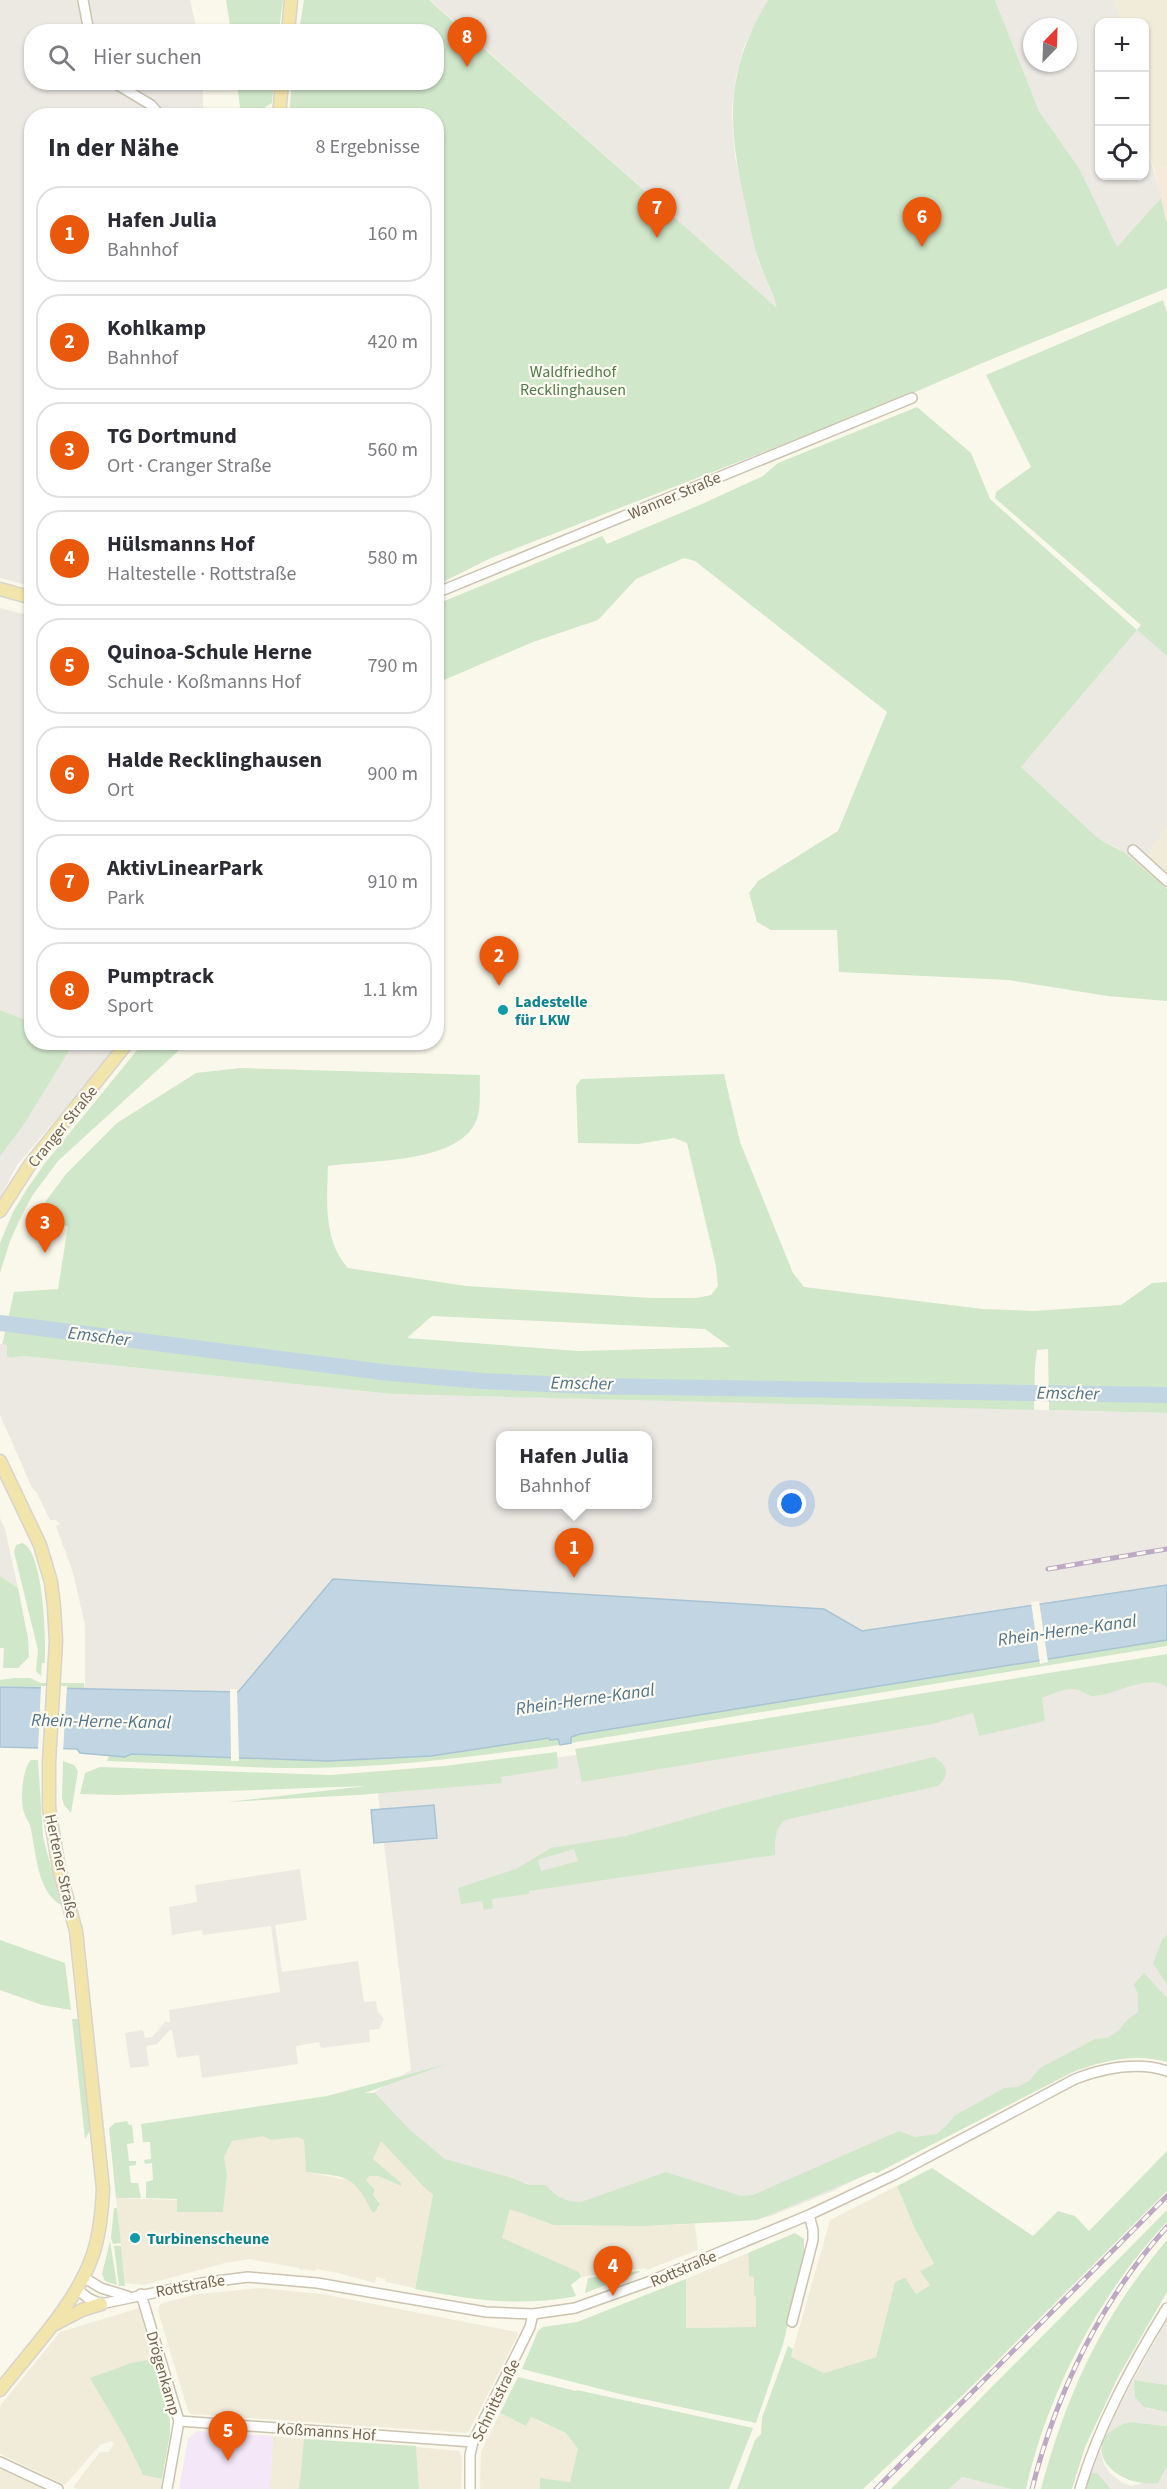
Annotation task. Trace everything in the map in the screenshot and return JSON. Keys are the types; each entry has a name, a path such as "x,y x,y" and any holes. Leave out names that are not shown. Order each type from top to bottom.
{"main road":[{"path":"289,24 291,0"},
{"path":"280,108 281,90"},
{"path":"0,590 24,596"},
{"path":"0,598 24,604"},
{"name":"Cranger Straße","path":"0,1211 28,1166 122,1050"},
{"name":"Hertener Straße","path":"0,1461 47,1565 56,1629 49,1762 51,1827 78,1941 103,2189 98,2236 83,2277"},
{"path":"0,2390 50,2326 83,2277"},
{"path":"50,2326 82,2310 101,2304"}],"street":[{"path":"83,0 88,24"},
{"path":"126,90 154,108"},
{"name":"Wanner Straße","path":"444,590 912,398"},
{"path":"1133,850 1167,881"},
{"name":"Rottstraße","path":"101,2304 130,2296 231,2278 268,2278 325,2284 486,2312 533,2314 575,2308 613,2296 809,2215 894,2175 1075,2079 1121,2067 1139,2066 1167,2071"},
{"path":"792,2322 813,2240 809,2215"},
{"name":"Rottstraße","path":"83,2277 101,2288 130,2296"},
{"path":"77,2289 88,2298 101,2304"},
{"name":"Drögenkamp","path":"141,2294 179,2421 167,2489"},
{"path":"1080,2489 1089,2460 1113,2404 1167,2308"},
{"name":"Schnittstraße","path":"470,2489 470,2455 473,2442 530,2327 533,2314"},
{"name":"Koßmanns Hof","path":"179,2421 473,2442"},
{"path":"0,2462 58,2489"}],"shaded area":[{"path":"0,0 190,0 195,24 24,24 24,90 203,90 203,108 24,108 24,584 0,578"},
{"path":"430,0 768,0 744,46 736,76 732,108 735,156 758,260 778,309"},
{"path":"995,0 1114,0 1119,16 1095,18 1095,180 1149,180 1149,154 1161,198 1117,248 1079,168 1039,111 1024,72 1077,72 1077,18 1023,18 1023,71"},
{"path":"1114,0 1167,0 1167,166 1154,169 1149,152 1149,18 1110,18 1118,15"},
{"path":"1167,166 1167,225 1154,169"},
{"path":"0,608 24,614 24,1019 0,1010"},
{"path":"1137,630 1167,656 1167,827 1139,867 1119,849 1099,839 1021,767"},
{"path":"1167,827 1167,889 1139,867"},
{"path":"70,1050 114,1050 17,1165 0,1198 0,1156 21,1129"},
{"path":"0,1344 7,1344 7,1356 10,1358 23,1356 392,1394 1167,1413 1167,1585 862,1631 824,1609 333,1579 238,1692 85,1690 85,1625 73,1573 56,1526 60,1524 56,1520 50,1520 37,1493 32,1488 0,1415"},
{"path":"0,1518 5,1529 18,1588 0,1576"},
{"path":"1167,1665 1167,2031 1108,2053 835,2190 771,2216 743,2221 643,2226 554,2225 510,2209 427,2190 381,2140 343,2111 411,2070 377,1785"},
{"path":"300,1869 307,1920 275,1925 282,1972 358,1961 364,2002 376,2001 378,2012 384,2019 379,2029 369,2030 370,2042 321,2048 319,2042 296,2046 298,2064 202,2078 199,2055 177,2058 172,2030 170,2030 157,2044 146,2046 149,2066 130,2068 125,2033 143,2030 145,2038 152,2037 165,2022 170,2022 169,2010 280,1992 271,1926 203,1935 202,1930 172,1935 169,1907 197,1902 195,1885"},
{"path":"264,2136 271,2140 298,2137 304,2139 306,2172 353,2181 361,2189 372,2212 379,2207 379,2201 373,2195 375,2190 366,2180 369,2176 378,2176 400,2186 373,2159 381,2140 427,2190 433,2193 415,2288 386,2282 385,2279 376,2277 375,2283 338,2273 316,2269 315,2271 302,2269 301,2271 299,2268 249,2259 225,2263 144,2285 125,2283 116,2198 177,2200 177,2212 223,2212 227,2175 223,2157 232,2141"},
{"path":"897,2186 914,2227 934,2265 930,2285 916,2294 895,2282 876,2357 824,2373 791,2357 830,2220"},
{"path":"510,2209 554,2225 695,2224 698,2250 647,2270 646,2268 581,2277 578,2272 501,2238"},
{"path":"748,2253 749,2276 754,2276 756,2327 686,2328 686,2279"},
{"path":"261,2288 322,2294 517,2332 518,2335 466,2433 191,2414 188,2411 158,2311 159,2306 162,2303 198,2294"},
{"path":"139,2308 153,2359 131,2363 91,2378 143,2475 162,2479 161,2489 78,2489 73,2487 100,2452 108,2452 114,2445 112,2441 100,2445 65,2485 0,2454 0,2406 60,2332"},
{"path":"1167,2319 1167,2385 1134,2380 1146,2408 1167,2412 1167,2426 1130,2422 1115,2429 1103,2442 1121,2402"},
{"path":"500,2413 526,2426 530,2417 566,2433 578,2449 570,2482 540,2478 540,2489 480,2489 481,2452"},
{"path":"197,2431 273,2436 270,2489 179,2489 188,2439"},
{"path":"273,2436 304,2439 299,2489 270,2489"},
{"path":"416,2447 459,2451 462,2457 461,2489 419,2489"},
{"path":"1100,2450 1104,2464 1110,2473 1121,2482 1131,2486 1162,2478 1167,2467 1167,2489 1103,2489 1088,2482"},
{"path":"0,2468 45,2489 0,2489"},
{"path":"962,2477 1011,2489 949,2489"}],"green space":[{"path":"226,0 283,0 280,24 230,24"},
{"name":"Waldfriedhof Recklinghausen","path":"304,0 429,0 777,308 752,238 738,170 733,120 737,73 754,25 768,0 995,0 1039,111 1079,168 1117,247 1161,198 1167,225 1167,288 890,403 491,558 444,582 444,108 290,108 291,90 444,90 444,24 300,24"},
{"path":"238,90 273,90 272,103 265,108 240,108"},
{"path":"1163,300 1167,313 1167,656 1137,630 1141,625 995,498 996,492 1031,467 986,375"},
{"path":"917,407 971,453 990,499 1137,630 1021,767 1099,839 1125,853 1167,889 1167,1001 1107,996 1009,980 839,972 837,930 771,930 757,922 749,893 758,881 838,831 887,712 695,561 684,558 636,579 598,620 533,642 444,680 444,601 602,536 607,544 763,476 778,463"},
{"path":"0,1010 24,1019 24,1050 70,1050 21,1129 0,1156"},
{"path":"137,1050 179,1050 58,1161 32,1196 21,1217 10,1241 0,1273 0,1243 13,1212 45,1163"},
{"path":"241,1068 480,1075 480,1104 476,1121 466,1135 451,1145 432,1153 410,1157 328,1166 327,1206 330,1233 340,1257 348,1268 466,1286 651,1298 697,1298 711,1295 718,1286 716,1266 687,1143 674,1138 638,1144 578,1143 576,1086 581,1079 724,1074 740,1142 793,1273 804,1287 983,1309 1034,1311 1121,1305 1152,1283 1167,1282 1167,1413 1049,1410 1048,1349 1037,1350 1034,1410 392,1394 23,1356 10,1358 7,1356 7,1345 2,1344 14,1292 58,1289 68,1226 40,1224 32,1228 43,1205 66,1174 117,1123 196,1073","holes":["432,1316 705,1329 730,1347 578,1351 407,1338"]},
{"path":"22,1543 29,1549 35,1562 42,1597 45,1663 42,1663 41,1676 36,1671 38,1650 14,1552 16,1545"},
{"path":"0,1576 18,1588 28,1638 29,1657 18,1668 3,1668 4,1648 0,1648"},
{"path":"1167,1640 1167,1646 571,1743 571,1737 580,1734"},
{"path":"1167,1654 1167,1688 1152,1682 1093,1696 1074,1689 1064,1690 1042,1698 1045,1721 979,1736 973,1713 932,1724 582,1782 575,1749"},
{"path":"30,1678 41,1683 84,1683 85,1690 0,1686 0,1680"},
{"path":"550,1738 558,1739 560,1745 433,1761 369,1766 280,1768 107,1761 109,1756 125,1757 131,1754 328,1761 431,1756"},
{"path":"557,1752 558,1768 501,1777 502,1783 358,1795 227,1802 366,1786 117,1795 80,1794 85,1773 100,1767 331,1775 444,1766"},
{"path":"934,1757 942,1763 946,1770 945,1778 938,1786 785,1820 777,1831 775,1855 529,1891 529,1894 492,1899 493,1908 484,1910 482,1901 461,1904 458,1888 516,1869 551,1848 626,1836 731,1806","holes":["574,1849 578,1861 541,1871 538,1860"]},
{"path":"31,1760 38,1760 43,1837 61,1905 46,1890 42,1880 30,1825 23,1807 24,1777"},
{"path":"63,1761 74,1765 78,1771 71,1813 64,1805 62,1798"},
{"path":"1167,1935 1167,1985 1153,1963 1162,1940"},
{"path":"0,1940 65,1963 71,2010 42,2005 0,1990"},
{"path":"1144,1973 1167,1998 1167,2062 1131,2058 1073,2072 877,2173 873,2172 757,2220 643,2226 554,2225 510,2209 502,2238 579,2272 581,2277 571,2285 576,2296 572,2297 512,2302 473,2299 415,2289 433,2194 381,2141 373,2159 401,2183 401,2186 378,2176 369,2176 366,2180 375,2190 373,2195 380,2204 375,2212 372,2212 359,2190 346,2179 306,2172 304,2140 298,2137 271,2140 263,2136 232,2141 224,2157 227,2175 223,2212 177,2212 177,2199 146,2198 146,2182 153,2180 152,2163 145,2164 144,2160 151,2159 150,2142 143,2142 141,2124 327,2096 447,2064 365,2093 375,2093 409,2129 445,2159 529,2185 546,2185 561,2198 575,2202 581,2202 666,2172 741,2196 753,2195 899,2131 915,2137 937,2134 954,2116 1004,2088 1018,2087 1030,2080 1040,2068 1095,2039 1108,2038 1138,2012 1138,1994 1134,1984"},
{"path":"72,2019 80,2022 92,2127 85,2139"},
{"path":"127,2121 129,2125 132,2125 134,2143 127,2144 129,2161 136,2161 136,2165 129,2166 131,2183 138,2183 141,2198 116,2198 109,2128 115,2123"},
{"path":"1167,2151 1167,2191 968,2390 863,2489 737,2489 755,2440 761,2434 762,2418 788,2346 793,2349 791,2357 824,2373 876,2357 895,2282 905,2278 916,2294 930,2285 920,2271 934,2264 914,2227 897,2186 932,2168 1033,2236 1058,2211 1075,2216 1089,2231"},
{"path":"114,2208 117,2208 121,2243 113,2244 111,2238"},
{"path":"1167,2210 1167,2222 1120,2280 1098,2312 1079,2346 1047,2417 1026,2489 1011,2489 962,2477 949,2489 891,2489"},
{"path":"795,2233 804,2239 804,2259 783,2344 756,2423 624,2395 522,2369 538,2331 543,2327 577,2322 686,2279 686,2328 756,2327 754,2277 749,2276 748,2253"},
{"path":"1167,2240 1167,2292 1118,2377 1085,2447 1072,2489 1041,2489 1063,2420 1089,2357 1124,2297"},
{"path":"110,2241 117,2285 105,2281 102,2274"},
{"path":"114,2246 121,2246 125,2286 119,2286"},
{"path":"640,2272 585,2293 588,2278"},
{"path":"153,2359 170,2420 170,2434 162,2479 143,2475 125,2438 90,2378 131,2363"},
{"path":"518,2377 753,2428 729,2489 540,2489 540,2478 570,2482 578,2449 566,2433 531,2417 526,2426 500,2413"},
{"path":"1134,2380 1167,2385 1167,2412 1144,2407 1135,2397"},
{"path":"1130,2422 1167,2426 1167,2467 1158,2483 1141,2483 1126,2478 1113,2471 1105,2461 1101,2450 1104,2440 1113,2430"},
{"path":"304,2439 416,2446 419,2489 299,2489"},
{"path":"1091,2473 1097,2473 1111,2489 1086,2489"}],"water":[{"name":"Rhein-Herne-Kanal","path":"333,1579 824,1609 862,1631 1167,1585 1167,1640 580,1734 571,1737 571,1743 560,1745 558,1739 550,1740 549,1738 431,1756 328,1761 131,1754 125,1757 80,1753 77,1749 0,1747 0,1687 238,1692"},
{"path":"434,1805 437,1838 374,1843 371,1810"}],"pier":[{"path":"1039,1601 1048,1662 1040,1664 1031,1602"},
{"path":"41,1686 67,1686 63,1752 38,1751"},
{"path":"230,1689 237,1689 239,1761 231,1761"}],"waterway":[{"name":"Emscher","path":"0,1323 390,1373 483,1381 589,1386 1167,1395"}],"railway":[{"path":"1048,1569 1167,1549"},
{"path":"876,2489 1167,2196"},
{"path":"1032,2489 1054,2418 1084,2349 1121,2285 1167,2227"}],"place":[{"name":"Pumptrack","path":"467,67"},
{"name":"AktivLinearPark","path":"657,238"},
{"name":"Halde Recklinghausen","path":"922,247"},
{"name":"Kohlkamp","path":"499,986"},
{"name":"Ladestelle für LKW","path":"503,1010"},
{"name":"TG Dortmund","path":"45,1253"},
{"name":"Hafen Julia","path":"574,1578"},
{"name":"Turbinenscheune","path":"135,2238"},
{"name":"Hülsmanns Hof","path":"613,2296"},
{"name":"Quinoa-Schule Herne","path":"228,2461"}]}
